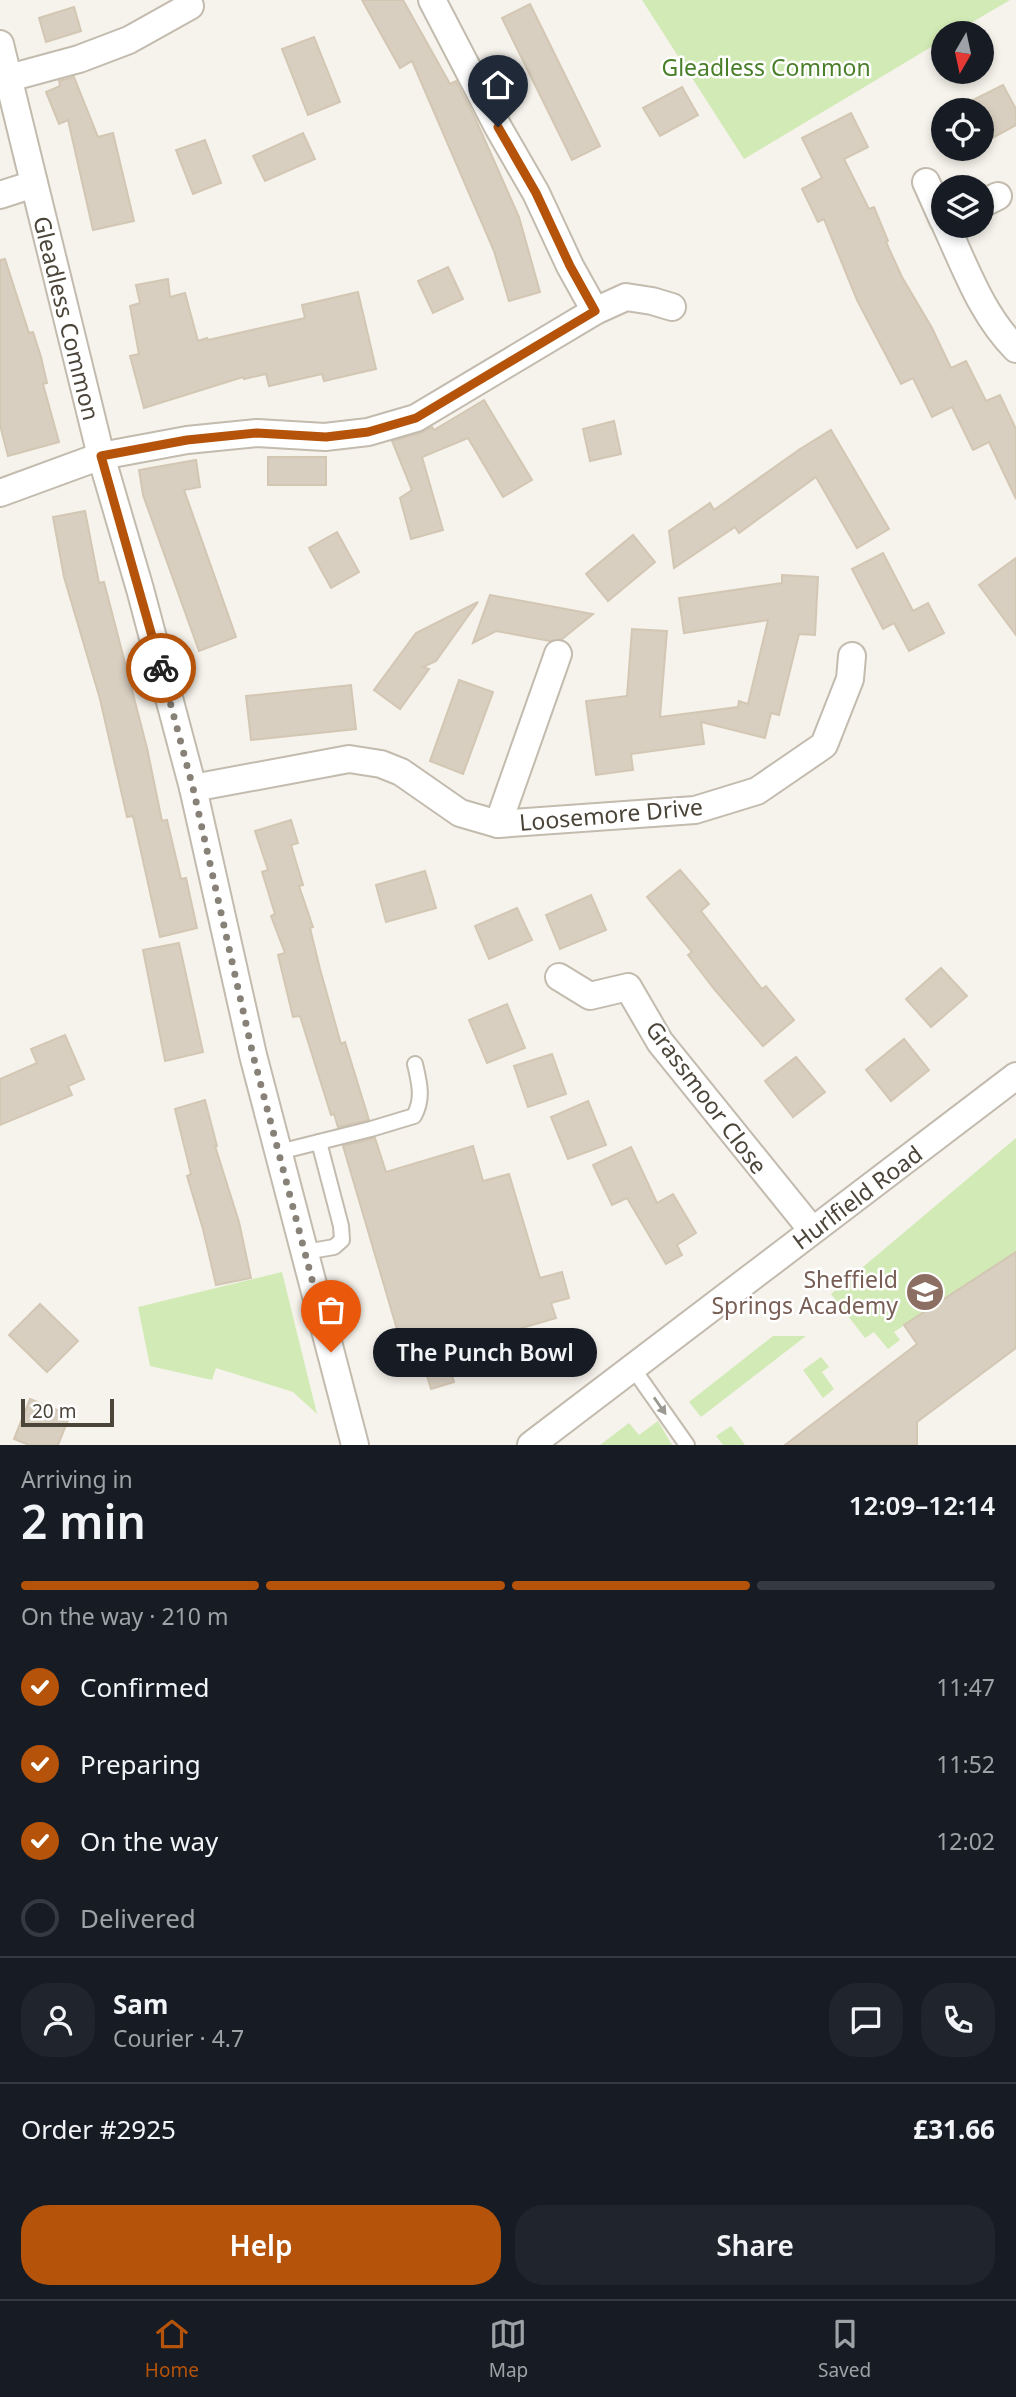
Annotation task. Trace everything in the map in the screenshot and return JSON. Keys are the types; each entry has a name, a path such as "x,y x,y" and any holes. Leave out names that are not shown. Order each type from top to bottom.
{"street":[{"path":"432,0 498,127 536,193 570,266 595,311"},
{"path":"9,78 104,50 129,40 190,6"},
{"name":"Gleadless Common","path":"0,44 101,456 193,788 253,1055 355,1445"},
{"path":"926,182 931,193"},
{"path":"0,195 34,184"},
{"path":"951,238 984,309 1016,349"},
{"path":"0,493 101,456 187,440 257,433 326,437 368,432 416,418 595,311 626,298 652,300 672,307"},
{"name":"Loosemore Drive","path":"498,824 558,654"},
{"name":"Loosemore Drive","path":"193,788 349,759 382,764 401,772 460,813 498,824 695,810 757,791 824,745 850,679 852,656"},
{"name":"Grassmoor Close","path":"559,977 590,996 628,987 660,1042 812,1230"},
{"name":"Hurlfield Road","path":"531,1445 1016,1076"}],"lane":[{"path":"279,1152 414,1116 420,1106 421,1091 415,1064"},
{"path":"305,1252 334,1247 342,1240 341,1226 319,1142"},
{"path":"632,1367 687,1445"}],"green space":[{"name":"Gleadless Common","path":"642,0 1010,0 974,21 931,21 931,47 744,159"},
{"path":"1016,1138 1016,1252 894,1332 900,1340 888,1349 874,1332 865,1338 831,1294"},
{"path":"282,1272 317,1414 293,1392 216,1368 212,1380 150,1366 138,1307"},
{"path":"773,1336 806,1336 701,1417 689,1402"},
{"path":"821,1357 829,1367 822,1372 834,1389 823,1398 803,1370"},
{"path":"658,1421 672,1445 600,1445 629,1423 639,1435"},
{"path":"731,1426 745,1445 723,1445 716,1436"}],"building":[{"path":"362,0 403,0 450,84 456,81 519,217 540,292 509,301 494,251 412,61 400,68"},
{"path":"530,4 600,146 572,160 502,18"},
{"path":"74,7 81,31 46,42 39,18"},
{"path":"314,37 340,102 308,115 282,49"},
{"path":"74,77 98,137 113,133 134,221 93,230 68,120 59,124 46,92 60,86 59,81"},
{"path":"1003,85 1016,109 1016,125 994,137 994,98 977,98"},
{"path":"682,87 698,115 660,136 643,108"},
{"path":"851,113 868,147 844,159 869,209 874,207 902,277 932,328 951,368 966,361 986,401 1000,395 1016,429 1016,499 989,442 973,450 952,407 932,417 913,378 901,384 857,300 824,219 818,222 802,189 822,178 802,138"},
{"path":"303,133 315,159 265,181 253,156"},
{"path":"205,140 221,183 193,194 176,150"},
{"path":"5,259 29,333 33,332 41,357 47,383 43,384 59,442 8,456 0,425 0,260"},
{"path":"448,267 463,299 433,313 418,281"},
{"path":"168,279 170,297 185,293 198,341 305,318 302,305 358,292 376,369 324,381 322,374 269,386 266,374 244,379 243,377 144,408 130,356 139,354 130,306 140,303 136,285"},
{"path":"484,400 532,480 503,497 468,438 422,457 443,530 411,539 400,498 412,490 392,441 432,427 434,430"},
{"path":"614,421 621,454 590,461 583,429"},
{"path":"831,430 889,529 857,548 816,477 739,533 735,527 674,568 669,531 710,503 714,510"},
{"path":"268,457 326,457 326,485 268,485"},
{"path":"196,460 200,487 184,490 236,637 199,651 143,495 139,470"},
{"path":"85,511 99,583 104,582 147,748 162,821 167,820 181,879 186,878 197,928 160,937 133,816 127,817 100,699 64,577 53,517"},
{"path":"337,532 359,572 331,588 309,548"},
{"path":"633,535 655,562 608,601 586,574"},
{"path":"883,553 913,611 928,603 944,633 909,651 894,623 883,629 852,569"},
{"path":"1016,558 1016,635 979,585"},
{"path":"782,575 818,577 815,635 799,634 779,715 771,713 765,738 701,722 704,744 631,754 633,770 596,775 586,701 627,696 632,629 667,631 660,717 738,707 739,701 748,704 768,620 684,633 679,598 782,583"},
{"path":"490,595 593,614 562,639 550,641 496,631 473,643"},
{"path":"478,602 436,661 423,667 429,669 400,709 374,690 416,633"},
{"path":"459,680 493,692 463,774 430,761"},
{"path":"351,685 356,729 251,740 246,696"},
{"path":"291,820 298,843 291,845 303,885 299,886 313,927 310,928 320,969 341,1044 345,1042 369,1120 338,1127 334,1114 331,1115 300,1016 293,1017 278,955 285,953 271,916 275,914 262,872 268,870 255,831"},
{"path":"680,870 709,904 701,911 762,989 766,986 794,1020 763,1046 715,990 688,955 692,952 647,897"},
{"path":"425,871 436,908 386,922 376,885"},
{"path":"591,895 606,930 560,949 546,915"},
{"path":"517,908 532,940 489,959 475,926"},
{"path":"179,943 203,1052 165,1061 143,950"},
{"path":"941,968 967,996 931,1027 906,999"},
{"path":"507,1004 525,1048 487,1063 469,1020"},
{"path":"65,1035 84,1079 68,1086 72,1095 0,1125 0,1079 37,1063 31,1049"},
{"path":"904,1039 929,1070 891,1101 866,1070"},
{"path":"552,1054 566,1094 528,1107 514,1066"},
{"path":"796,1057 825,1092 793,1117 765,1081"},
{"path":"205,1100 215,1146 239,1222 251,1278 216,1285 187,1176 191,1174 175,1109"},
{"path":"588,1101 606,1145 568,1159 551,1117"},
{"path":"375,1138 386,1172 473,1146 483,1181 509,1174 540,1278 562,1272 569,1298 551,1303 556,1318 445,1350 454,1382 431,1389 424,1366 409,1370 343,1146"},
{"path":"631,1147 657,1203 673,1194 696,1233 677,1245 682,1255 666,1264 627,1198 612,1205 593,1165"},
{"name":"Sheffield Springs Academy","path":"1016,1252 1016,1348 917,1422 917,1445 785,1445 917,1344 904,1325"},
{"path":"40,1304 78,1341 47,1372 9,1335"},
{"path":"30,1399 70,1415 58,1445 29,1445 14,1439"}],"way so far":[{"path":"161,668 193,788 253,1055 331,1352"}],"place":[{"name":"Sheffield Springs Academy","path":"925,1292"},
{"name":"The Punch Bowl","path":"331,1352"}],"route":[{"path":"161,668 101,456 187,440 257,433 326,437 368,432 416,418 595,311 570,266 536,193 498,127"}]}
